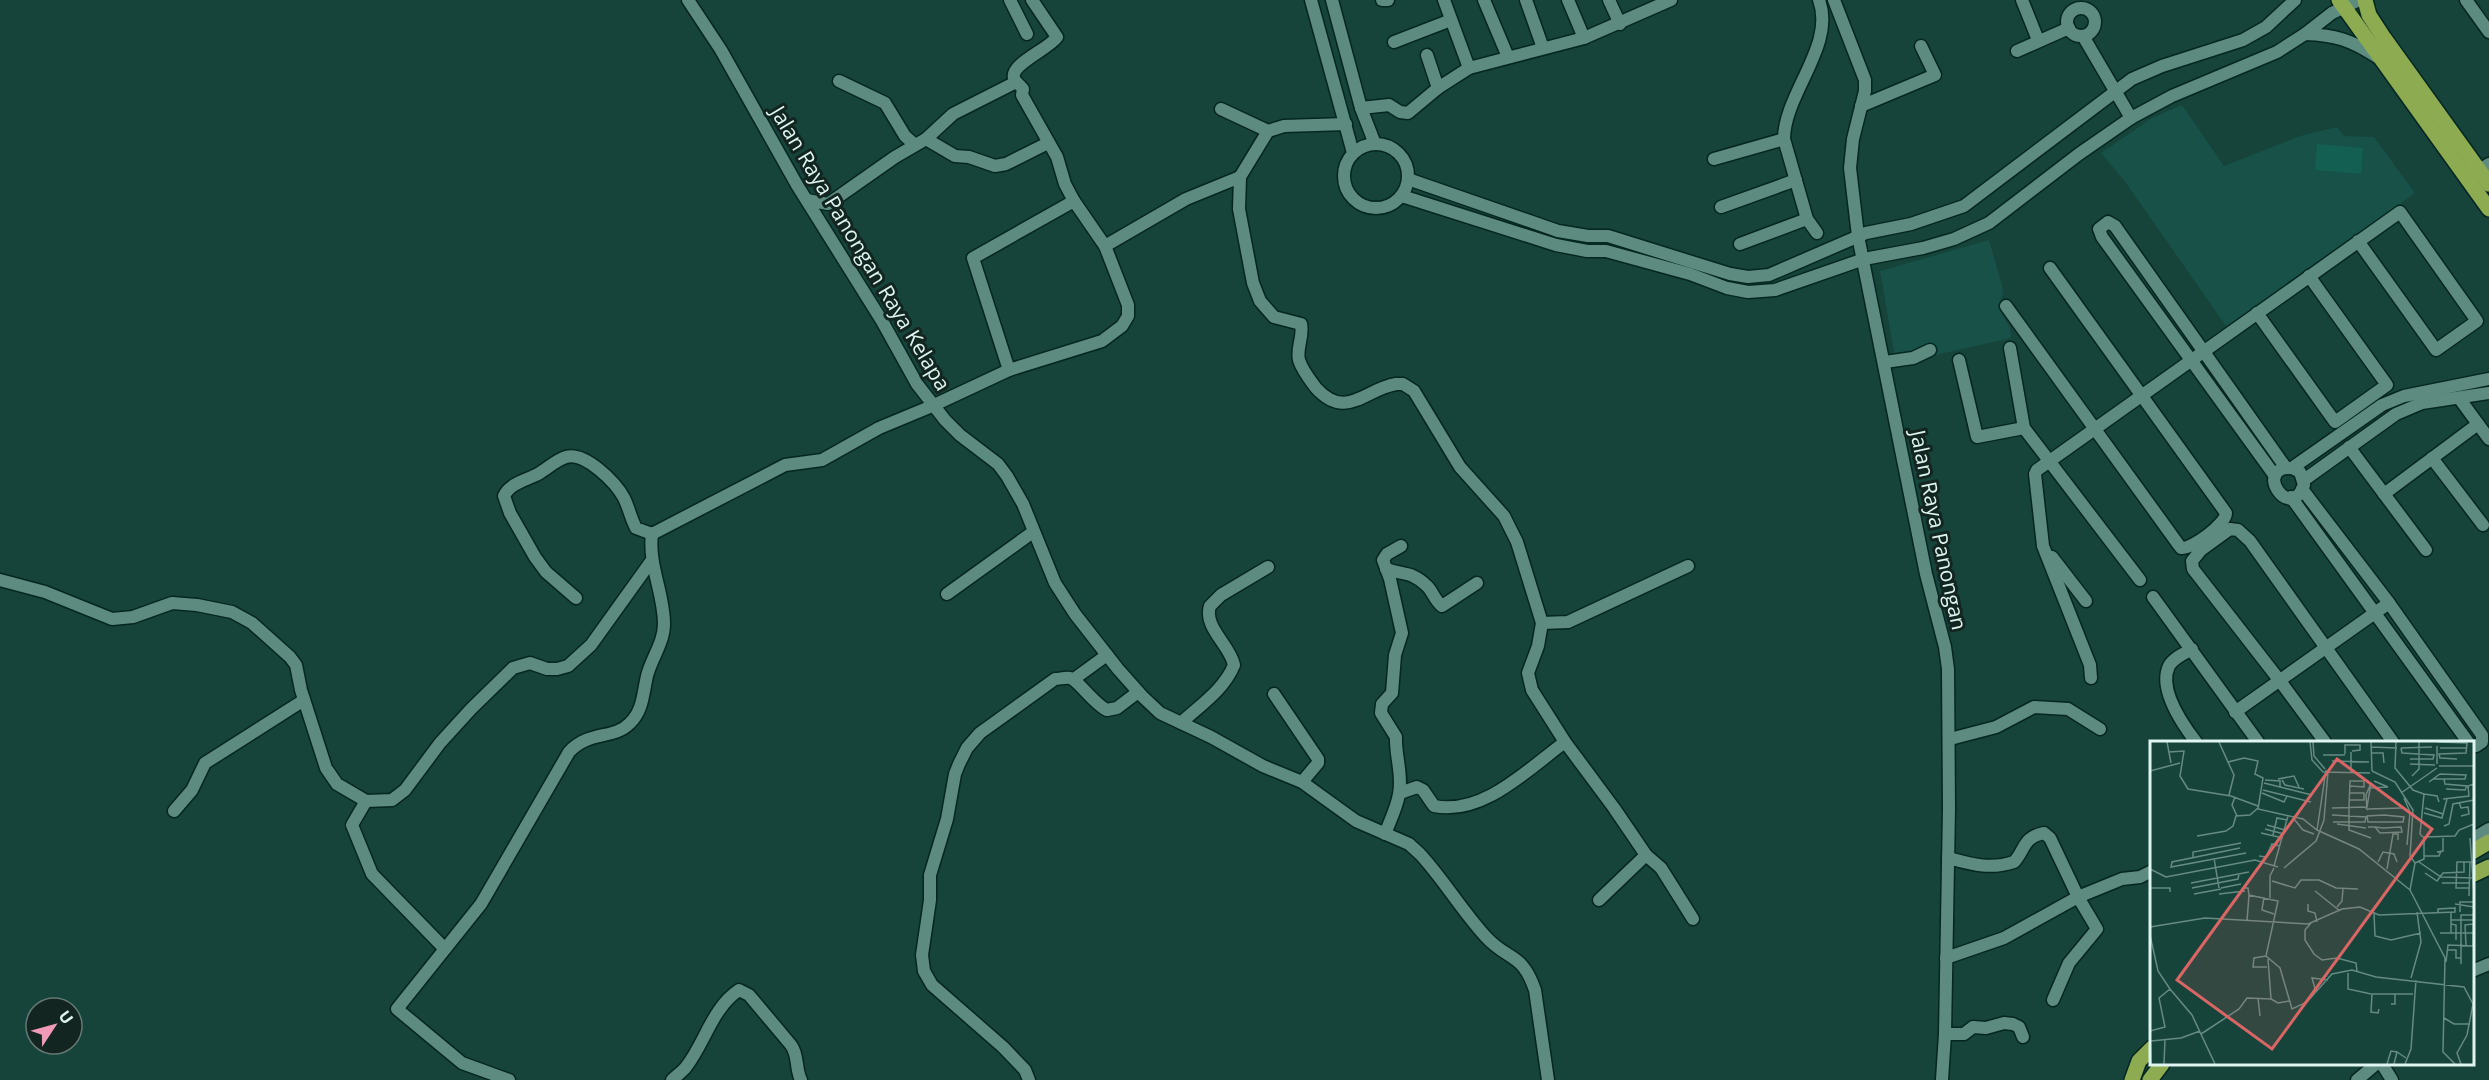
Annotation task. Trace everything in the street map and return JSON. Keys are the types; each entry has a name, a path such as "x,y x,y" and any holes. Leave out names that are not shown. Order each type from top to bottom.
{"main road":[{"path":"2365,0 2369,15 2384,38 2426,88 2478,171 2489,209"},
{"path":"2341,3 2381,59 2489,184"},
{"path":"2474,850 2484,838"},
{"path":"2474,874 2489,867"},
{"path":"2132,1080 2139,1061 2150,1049"},
{"path":"2150,1080 2161,1065"}],"street":[{"name":"Jalan Raya Panongan Raya Kelapa","path":"688,0 721,50 807,200 932,406 960,435 998,464 1016,489 1058,588 1107,655 1138,692 1160,713 1211,737 1263,766 1302,782 1356,821 1409,844 1420,854 1487,938 1521,963 1530,976 1548,1080"},
{"path":"1010,0 1027,33"},
{"path":"576,598 546,572 529,548 504,496 510,488 561,459 568,456 579,457 589,462 617,487 636,528 652,534 785,465 822,460 879,428 1009,370 1102,341 1122,326 1128,316 1128,305 1105,246 1065,184 1057,157 1022,95 1023,89 1016,82 1013,72 1050,45 1057,37 1032,0"},
{"path":"1311,0 1353,153"},
{"path":"1332,0 1361,108 1375,144"},
{"path":"1382,0 1388,0"},
{"path":"1444,0 1469,68"},
{"path":"1484,0 1509,57"},
{"path":"1526,0 1543,48"},
{"path":"1568,0 1584,38"},
{"path":"1609,0 1620,24"},
{"path":"1361,108 1389,105 1400,112 1408,113 1438,88 1469,68 1584,38 1620,24 1652,3 1671,0"},
{"path":"1817,233 1807,219 1784,139 1786,115 1807,70 1820,34 1823,14 1819,0"},
{"name":"Jalan Raya Panongan","path":"1834,0 1864,73 1865,90 1853,139 1850,168 1858,236 1926,574 1945,647 1950,739 1945,1034 1942,1080"},
{"path":"2022,0 2038,40"},
{"path":"1408,179 1558,231 1588,236 1608,236 1730,274 1748,277 1769,274 1790,267 1858,236 1876,230 1911,224 1964,206 2132,79 2162,66 2243,40 2266,27 2295,0"},
{"path":"1402,196 1556,245 1587,251 1606,251 1690,274 1727,288 1748,291 1775,290 1864,259 1923,248 1976,230 1989,223 2131,118 2172,96 2277,52 2305,34 2341,3 2359,0"},
{"path":"2466,0 2489,32"},
{"path":"2088,5 2094,16 2095,24 2091,32 2083,36 2075,34 2069,28 2067,19 2072,11 2088,5"},
{"path":"1394,42 1451,20"},
{"path":"2017,51 2069,28"},
{"path":"2305,34 2346,39 2381,59"},
{"path":"2083,36 2131,118"},
{"path":"1862,106 1935,75 1921,46"},
{"path":"1427,55 1438,88"},
{"path":"839,81 885,103 906,136 954,156 969,157 995,166 1006,164 1048,143"},
{"path":"807,200 828,204 920,142 953,114 1016,82"},
{"path":"1221,109 1268,131"},
{"path":"1346,124 1284,126 1268,131 1240,177 1239,209 1256,292 1264,307 1274,317 1301,324 1299,358 1310,380 1322,393 1343,403 1357,400 1389,385 1403,384 1414,391 1460,467 1495,504 1511,528 1542,622 1538,646 1530,663 1529,680 1537,700 1646,855 1660,868 1693,919"},
{"path":"1714,159 1784,139"},
{"path":"1375,144 1389,147 1401,156 1408,179 1402,196 1387,206 1379,208 1370,208 1354,200 1348,193 1344,176 1345,168 1353,153 1360,148 1375,144"},
{"path":"1105,246 1186,199 1240,177"},
{"path":"1721,207 1796,180"},
{"path":"1009,370 973,258 1074,201"},
{"path":"2091,678 2090,665 2043,546 2035,474 2049,461 2203,350 2257,313 2358,241 2400,212 2477,321 2436,350 2358,241"},
{"path":"1740,244 1807,219"},
{"path":"2467,741 2292,498 2283,497 2277,492 2274,484 2275,476 2102,237 2099,229 2102,225 2108,222 2115,226 2289,468 2300,472 2303,484 2482,735 2482,742 2474,746"},
{"path":"1556,245 1558,231"},
{"path":"2006,306 2181,548 2188,548 2216,529 2225,520 2226,513 2050,268"},
{"path":"2257,313 2334,422 2387,385 2309,276"},
{"path":"2010,348 2024,428 2140,580"},
{"path":"1885,362 1913,358 1930,350"},
{"path":"1959,360 1977,437 2024,428"},
{"path":"2275,476 2382,405 2404,396 2489,380"},
{"path":"2292,498 2303,484 2349,447 2396,414 2422,404 2489,393"},
{"path":"2459,398 2489,439"},
{"path":"2384,494 2478,424"},
{"path":"2349,447 2426,550"},
{"path":"2432,458 2483,525"},
{"path":"2324,741 2193,569 2192,561 2201,550 2230,529 2238,530 2243,534 2327,647 2392,741"},
{"path":"946,594 1033,532"},
{"path":"509,1080 462,1063 397,1009 481,904 569,752 585,739 623,729 629,725 637,713 642,702 647,674 663,630 663,609 651,560 652,534"},
{"path":"1385,834 1400,793 1396,737 1381,713 1382,704 1392,693 1395,655 1402,633 1384,558 1401,546"},
{"path":"2043,546 2086,601"},
{"path":"0,580 54,595 112,619 133,617 172,603 232,612 252,623 296,665 304,700 326,768 337,784 366,801 392,800 405,790 440,743 513,668 530,663 557,669 568,666 591,645 651,560"},
{"path":"1542,622 1568,622 1688,566"},
{"path":"1180,723 1206,701 1234,665 1210,621 1210,606 1221,595 1268,567"},
{"path":"1386,569 1397,573 1406,572 1418,579 1429,587 1442,606 1477,583"},
{"path":"2153,597 2257,741"},
{"path":"2235,712 2389,603"},
{"path":"2192,649 2173,661 2168,667 2168,675 2172,704 2177,716 2195,741"},
{"path":"1074,679 1107,655"},
{"path":"1029,1080 1025,1070 1003,1047 928,979 922,964 930,900 929,881 947,819 955,774 967,748 980,733 1055,679 1067,677 1074,679 1099,705 1107,710 1117,708 1138,692"},
{"path":"1274,694 1318,759 1318,763 1302,782"},
{"path":"174,812 192,790 205,763 304,700"},
{"path":"1950,739 1989,729 2034,707 2068,709 2100,729"},
{"path":"1400,793 1417,787 1423,790 1434,806 1445,808 1471,805 1505,786 1565,742"},
{"path":"366,801 352,825 372,874 445,949"},
{"path":"1948,858 1994,867 2001,866 2013,862 2024,843 2044,833 2050,838 2078,897 2097,929 2069,963 2053,1000"},
{"path":"1599,900 1646,855"},
{"path":"1946,958 2004,938 2078,897 2122,879 2140,878 2150,872"},
{"path":"2474,880 2489,873"},
{"path":"2474,970 2489,964"},
{"path":"672,1080 687,1066 713,1020 739,990 749,995 791,1045 796,1053 796,1067 801,1080"},
{"path":"1945,1034 1964,1034 1973,1028 1986,1028 2009,1022 2019,1027 2023,1037"},
{"path":"2358,1080 2375,1065"},
{"path":"2383,1065 2392,1080"}],"shaded area":[{"path":"2182,105 2224,166 2300,136 2337,127 2344,136 2374,137 2415,193 2228,329 2126,183 2101,153 2152,118"},
{"path":"1989,240 2003,289 2000,309 2010,328 2011,338 1896,364 1880,271"}],"green space":[{"path":"2317,144 2363,148 2361,174 2315,170"}]}
